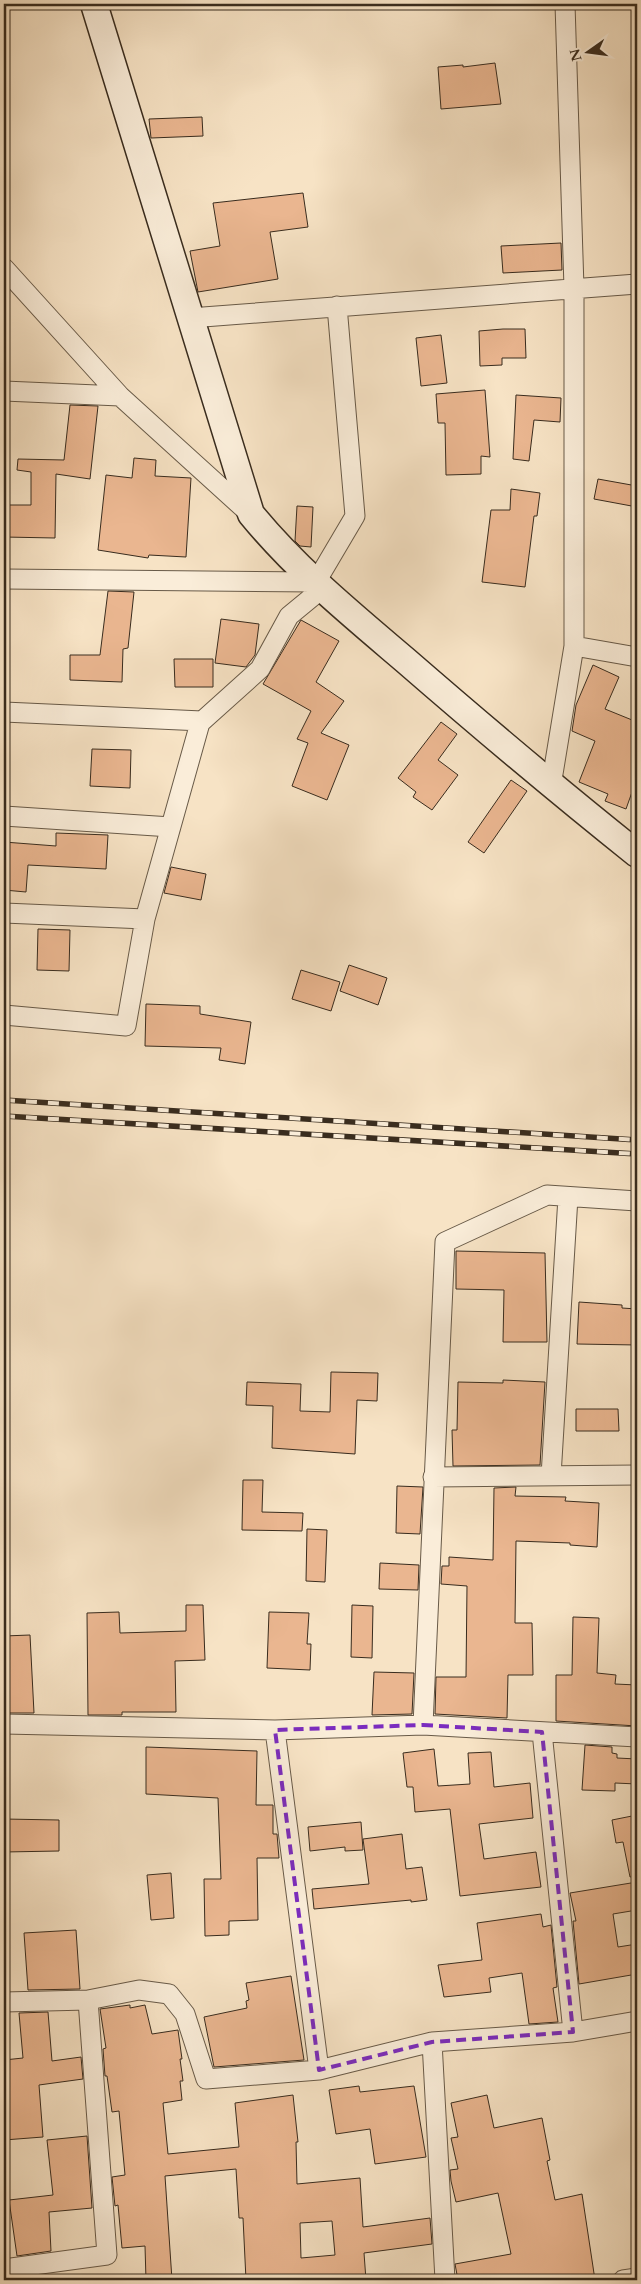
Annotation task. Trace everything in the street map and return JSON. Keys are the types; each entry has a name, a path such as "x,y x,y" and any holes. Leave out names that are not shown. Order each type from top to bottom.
{"main road":[{"path":"94,4 251,514 278,547 320,585 551,786 637,854"}],"street":[{"path":"551,786 574,646 574,288 564,4"},
{"path":"4,268 120,396 251,514"},
{"path":"190,318 637,284"},
{"path":"4,1016 126,1026 145,919 202,721 260,669 289,616 320,585 356,516 337,306"},
{"path":"4,391 120,396"},
{"path":"4,579 320,585"},
{"path":"574,646 637,657"},
{"path":"4,712 202,721"},
{"path":"4,816 170,827"},
{"path":"4,913 145,919"},
{"path":"423,1725 445,1242 547,1195 637,1201"},
{"path":"551,1476 568,1197"},
{"path":"433,1477 637,1475"},
{"path":"4,1724 274,1730 423,1725 637,1737"},
{"path":"274,1730 319,2070"},
{"path":"542,1732 573,2032"},
{"path":"4,2002 88,2000 139,1990 170,1994 185,2014 206,2079 319,2070 432,2042 573,2032 637,2021"},
{"path":"4,2269 107,2255 88,2000"},
{"path":"432,2042 445,2280"},
{"path":"623,2280 637,2278"}],"highlighted area":[{"path":"423,1725 542,1732 573,2032 432,2042 319,2070 275,1730"}],"building":[{"path":"495,63 501,104 441,109 438,67 463,65 463,67"},
{"path":"202,117 203,136 151,138 149,119"},
{"path":"303,193 308,227 270,232 278,279 198,292 190,251 220,246 213,203"},
{"path":"561,243 562,270 503,273 501,246"},
{"path":"525,329 526,358 502,358 502,365 480,366 479,331"},
{"path":"441,335 447,383 421,386 416,338"},
{"path":"485,390 490,457 481,456 481,474 446,475 445,423 438,423 436,394"},
{"path":"516,395 561,398 560,422 534,420 529,461 513,459"},
{"path":"70,405 98,406 90,479 56,474 55,538 4,537 4,505 31,505 31,472 17,470 18,459 64,460"},
{"path":"134,458 156,460 155,476 191,478 186,557 149,555 148,558 98,550 106,475 132,478"},
{"path":"598,479 637,486 637,507 594,499"},
{"path":"511,489 540,493 537,516 534,516 525,587 482,582 491,510 510,510"},
{"path":"297,506 313,507 311,547 300,546 295,541"},
{"path":"108,591 134,592 128,648 123,649 122,682 70,680 70,655 100,655"},
{"path":"221,619 259,624 255,655 246,667 215,663"},
{"path":"301,620 339,641 316,682 344,701 321,733 349,745 327,800 292,786 308,743 297,739 311,711 263,684"},
{"path":"174,659 213,659 213,687 175,687"},
{"path":"593,665 619,677 605,709 637,722 637,778 626,809 605,801 608,794 579,782 595,741 572,731 576,705"},
{"path":"441,722 457,734 438,760 458,775 432,810 413,797 416,792 398,778"},
{"path":"92,749 131,750 130,788 90,786"},
{"path":"511,780 527,791 484,853 468,842"},
{"path":"56,833 108,835 106,869 28,865 26,892 4,890 4,842 56,846"},
{"path":"171,867 206,874 201,900 164,893"},
{"path":"38,929 70,930 69,971 37,970"},
{"path":"349,965 387,978 378,1005 340,991"},
{"path":"301,970 340,982 331,1011 292,999"},
{"path":"146,1004 200,1006 200,1014 251,1022 245,1064 219,1060 221,1048 145,1046"},
{"path":"456,1251 545,1253 547,1342 503,1342 504,1290 456,1289"},
{"path":"579,1302 622,1305 622,1308 637,1309 637,1345 577,1344"},
{"path":"331,1372 378,1373 377,1401 357,1400 355,1454 272,1448 273,1406 246,1405 247,1382 301,1384 300,1411 330,1412"},
{"path":"503,1380 545,1382 540,1465 453,1466 452,1430 457,1430 458,1382 503,1383"},
{"path":"576,1409 618,1409 619,1431 576,1431"},
{"path":"243,1480 263,1480 262,1512 303,1513 302,1531 242,1530"},
{"path":"397,1486 423,1487 420,1534 396,1533"},
{"path":"516,1487 515,1496 566,1497 565,1501 599,1503 597,1547 570,1545 570,1543 516,1541 515,1623 532,1623 533,1675 508,1675 507,1718 435,1714 436,1677 466,1677 467,1586 441,1584 442,1566 449,1566 449,1557 493,1560 494,1488"},
{"path":"307,1529 327,1530 325,1582 306,1581"},
{"path":"380,1563 419,1565 418,1590 379,1589"},
{"path":"186,1605 203,1605 205,1660 175,1661 176,1712 122,1712 122,1715 88,1715 87,1613 119,1612 120,1633 186,1631"},
{"path":"352,1605 373,1606 372,1658 351,1657"},
{"path":"269,1612 309,1613 307,1644 311,1644 310,1670 267,1668"},
{"path":"573,1617 599,1618 597,1673 616,1675 615,1684 637,1685 637,1726 556,1721 556,1675 572,1675"},
{"path":"30,1635 34,1713 7,1713 4,1636"},
{"path":"374,1672 414,1673 412,1714 372,1715"},
{"path":"585,1745 612,1747 612,1753 617,1754 617,1758 637,1759 637,1784 615,1783 615,1791 582,1790"},
{"path":"146,1747 257,1751 256,1805 273,1805 273,1834 277,1834 279,1858 257,1858 258,1920 229,1921 229,1935 205,1936 204,1879 221,1879 218,1798 146,1794"},
{"path":"434,1749 438,1786 470,1784 468,1753 491,1752 494,1787 530,1783 533,1818 479,1824 484,1859 536,1852 541,1887 460,1896 450,1809 415,1812 413,1787 407,1787 403,1753"},
{"path":"637,1815 637,1876 630,1877 623,1842 616,1843 612,1820"},
{"path":"4,1819 59,1820 59,1851 4,1852"},
{"path":"361,1822 363,1850 345,1851 345,1847 310,1851 308,1827"},
{"path":"402,1834 406,1869 422,1867 427,1900 314,1909 312,1889 369,1884 363,1839"},
{"path":"171,1873 174,1918 151,1920 147,1875"},
{"path":"637,1882 637,1910 613,1914 618,1947 637,1944 637,1974 579,1984 573,1921 576,1921 570,1893"},
{"path":"541,1914 543,1927 551,1925 557,1987 553,1988 558,2022 529,2024 522,1973 489,1978 491,1992 444,1997 438,1965 482,1960 477,1923"},
{"path":"76,1930 80,1989 28,1990 24,1933"},
{"path":"291,1976 304,2060 214,2067 204,2017 247,2008 246,2001 249,2000 246,1983"},
{"path":"130,2005 130,2008 145,2005 152,2034 178,2030 182,2059 180,2059 183,2081 180,2081 182,2100 163,2103 168,2154 239,2147 235,2103 293,2095 298,2142 296,2142 297,2184 360,2178 363,2227 430,2218 432,2244 364,2253 366,2280 246,2280 243,2218 239,2218 236,2169 165,2176 172,2280 146,2280 145,2246 122,2248 118,2205 115,2206 112,2177 125,2175 119,2111 112,2112 107,2076 105,2076 103,2049 106,2048 100,2009","holes":["332,2221 335,2255 301,2258 300,2223"]},
{"path":"48,2012 52,2061 81,2057 83,2079 39,2085 43,2137 4,2140 4,2060 23,2058 19,2013"},
{"path":"359,2086 360,2092 414,2086 426,2157 375,2164 370,2129 336,2134 329,2090"},
{"path":"487,2095 494,2128 542,2118 550,2160 547,2161 555,2200 582,2194 595,2280 458,2280 455,2264 511,2254 498,2193 456,2202 451,2181 450,2170 458,2169 451,2138 458,2137 451,2103"},
{"path":"87,2136 92,2208 49,2212 51,2251 17,2256 9,2200 53,2195 47,2140"}],"railway":[{"path":"4,1100 637,1140"},
{"path":"4,1116 637,1154"}]}
